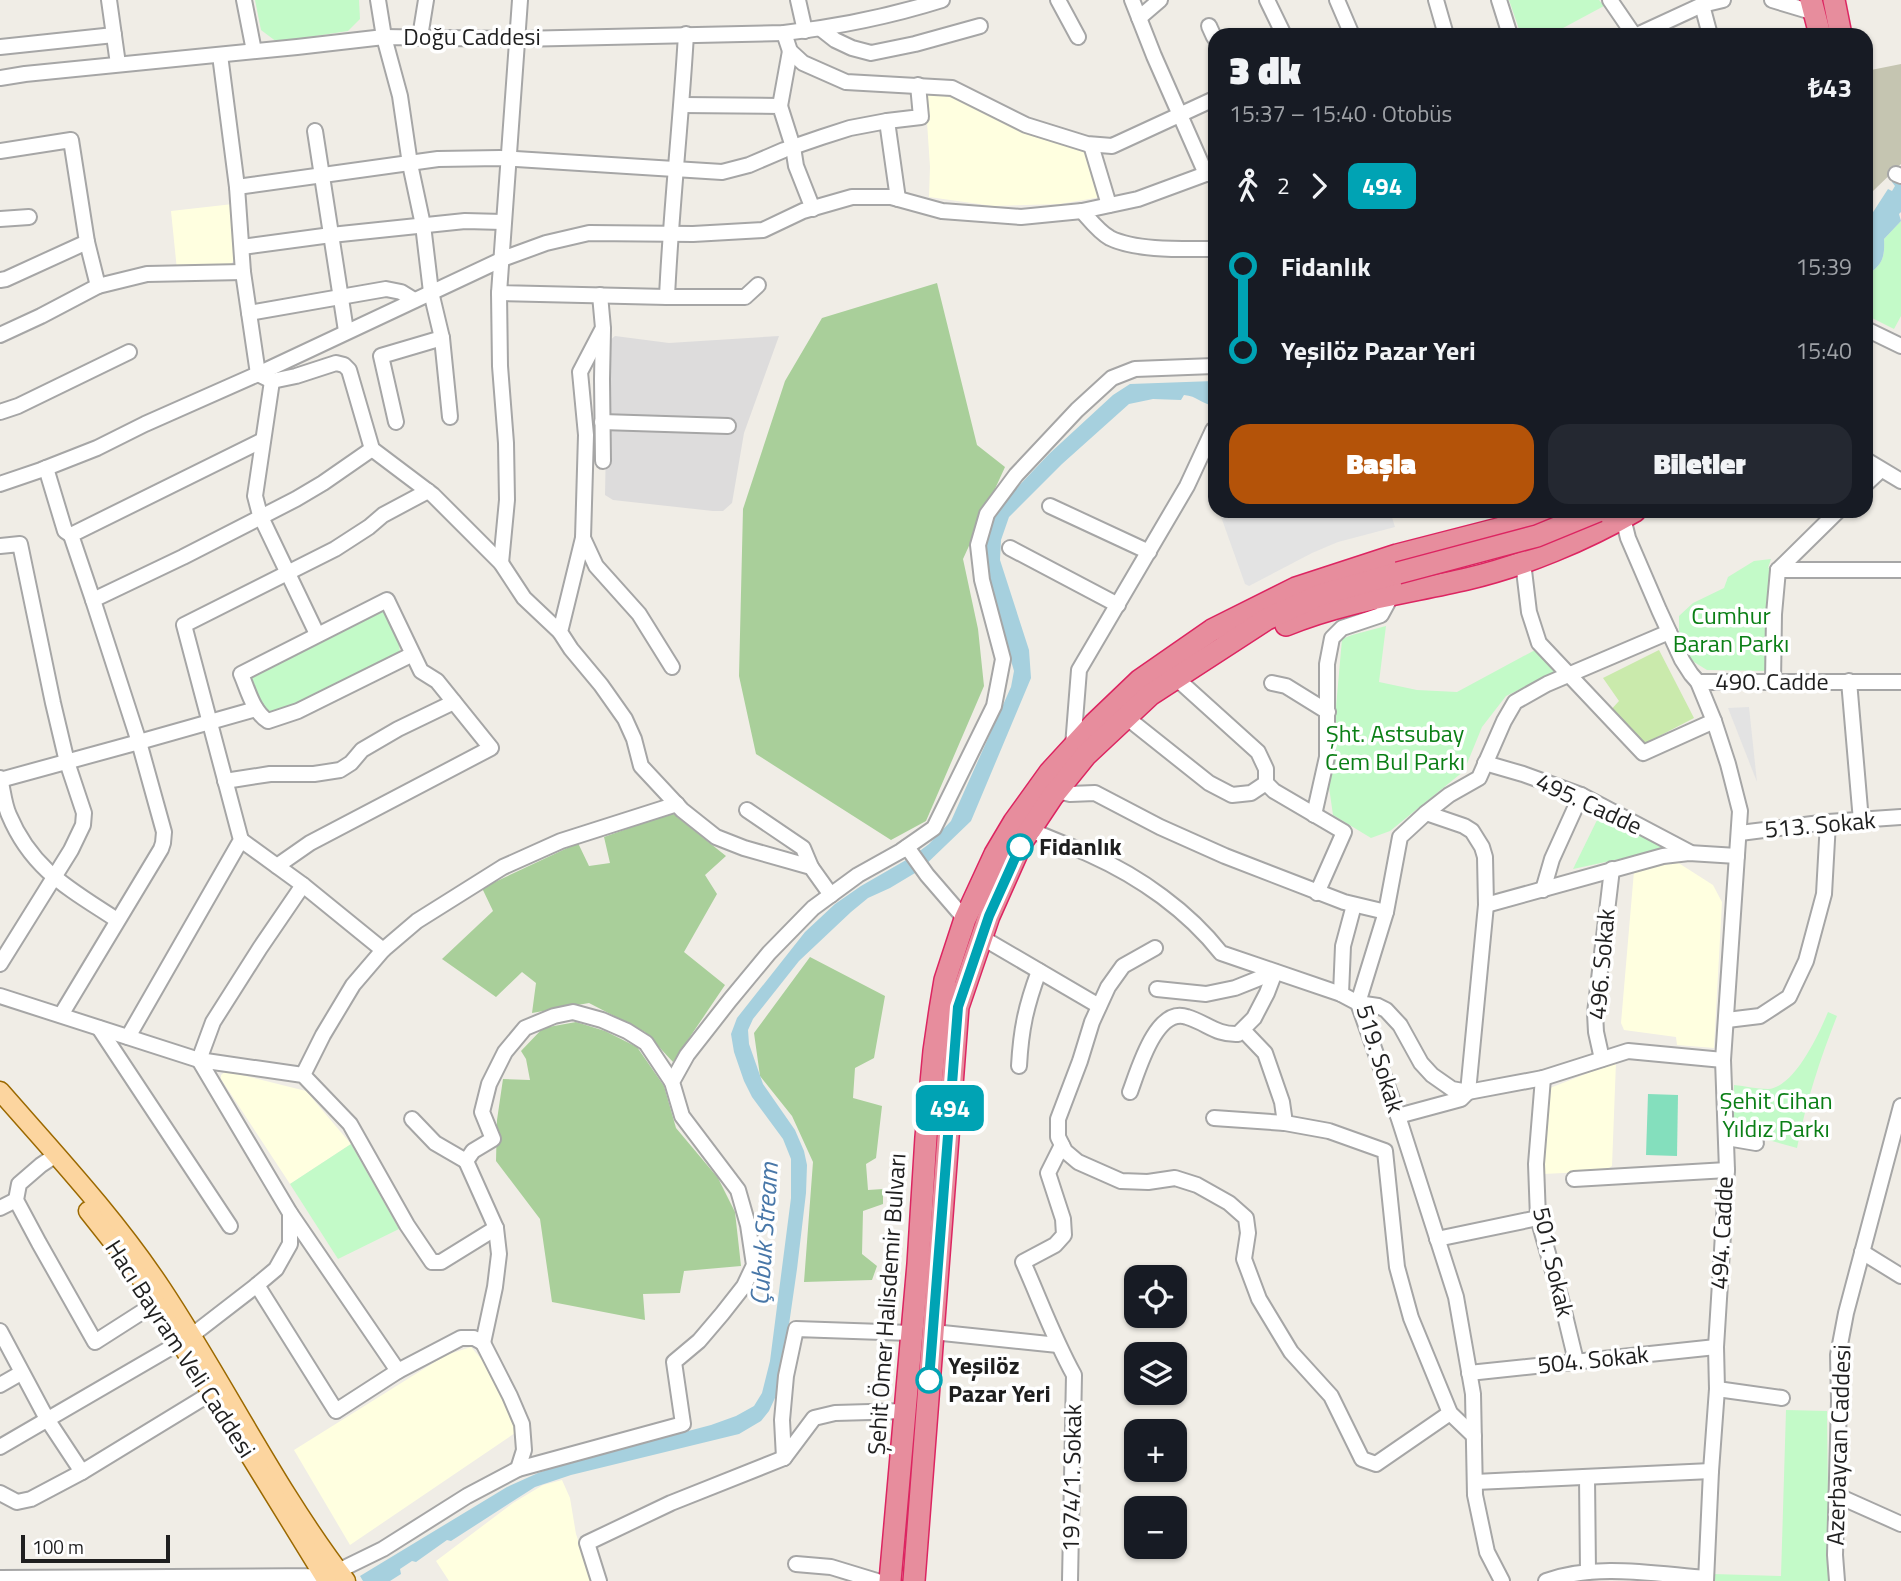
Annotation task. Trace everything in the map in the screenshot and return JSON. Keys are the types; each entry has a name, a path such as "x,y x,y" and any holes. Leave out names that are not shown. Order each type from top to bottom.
{"highway":[{"path":"1834,0 1839,28"},
{"path":"1813,6 1818,28"},
{"name":"Şehit Ömer Halisdemir Bulvarı","path":"890,1581 934,1051 946,980 965,919 983,878 1014,822 1050,772 1073,746 1140,680 1271,590 1390,544 1483,518"},
{"path":"1396,574 1498,529 1532,518"},
{"path":"1564,545 1575,535 1578,527 1576,518"},
{"name":"Şehit Ömer Halisdemir Bulvarı","path":"914,1581 958,1007 989,916 1022,842 1086,755 1150,695 1267,619 1320,595 1537,536 1581,518"},
{"path":"1600,518 1606,521 1616,518"},
{"name":"Şehit Ömer Halisdemir Bulvarı","path":"1212,630 1296,588 1396,574 1469,579 1523,562 1621,518"},
{"name":"Şehit Ömer Halisdemir Bulvarı","path":"919,1515 923,1581"},
{"path":"880,1581 895,1529"}],"main road":[{"name":"Hacı Bayram Veli Caddesi","path":"3,1101 56,1155 61,1177 138,1274 156,1303 185,1339 336,1578"},
{"path":"56,1155 128,1241 162,1289 185,1339"}],"street":[{"path":"109,0 118,64"},
{"path":"244,0 254,51"},
{"path":"378,0 384,37 401,96 410,164 423,225 431,292 442,338 450,418"},
{"path":"420,37 426,0"},
{"path":"501,563 507,500 506,443 499,366 500,260 520,0"},
{"path":"798,0 805,31"},
{"name":"Doğu Caddesi","path":"0,78 384,37 517,39 784,33 821,29 942,0"},
{"path":"1058,0 1078,37"},
{"path":"1132,0 1179,115 1208,168"},
{"path":"1139,18 1160,0"},
{"path":"1267,0 1281,28"},
{"path":"1337,0 1349,28"},
{"path":"1436,0 1444,28"},
{"path":"1499,0 1508,28"},
{"path":"1610,0 1630,28"},
{"path":"1651,28 1702,5 1723,0"},
{"path":"1772,0 1813,6"},
{"path":"1702,5 1708,28"},
{"path":"821,29 835,40 871,53 980,26"},
{"path":"784,33 790,51 780,106 796,166 813,209"},
{"path":"667,297 686,34"},
{"path":"0,47 114,35"},
{"path":"790,51 803,63 846,82 952,88 1026,125 1091,145 1112,146 1208,102"},
{"path":"220,55 237,187 243,272 258,373"},
{"path":"237,187 438,159 508,158 722,172 749,165 850,128 921,117 918,85"},
{"path":"682,105 780,106"},
{"path":"887,121 898,199"},
{"path":"315,131 345,331"},
{"path":"0,151 71,141 87,242 99,286"},
{"path":"1091,145 1109,205"},
{"path":"0,484 97,448 500,260 546,243 589,233 763,230 803,211 852,197 891,197 942,211 1021,217 1082,211 1138,199 1208,173"},
{"path":"1082,211 1108,237 1128,244 1208,249"},
{"path":"0,219 29,217"},
{"path":"242,247 465,220 503,222"},
{"path":"0,280 87,242"},
{"path":"0,335 99,286 147,274 243,272"},
{"path":"499,293 745,297 758,285"},
{"path":"249,313 386,289 401,292 414,300"},
{"path":"600,295 603,328 604,461"},
{"path":"560,632 583,538 586,435 580,372 603,328"},
{"path":"1873,332 1901,346"},
{"path":"396,422 382,356 442,338"},
{"path":"0,412 18,406 129,352"},
{"path":"258,373 272,380 296,376 336,363 344,365 349,370 373,449 428,491 501,563 524,598 560,632 570,649 601,685 625,719 641,766 677,804 716,837 811,867"},
{"path":"672,1082 687,1055 761,962 813,908 858,875 910,851 934,828 993,706 1003,659 982,580 978,545 987,514 1016,475 1077,410 1112,378 1135,369 1208,366"},
{"path":"272,380 255,496 261,517 317,634"},
{"path":"603,422 728,426"},
{"path":"71,535 263,440"},
{"path":"1073,746 1079,670 1187,486 1208,441"},
{"path":"93,600 183,557 323,484 373,449"},
{"path":"1873,465 1901,481"},
{"path":"46,468 65,531 71,535 139,742 165,837 161,849 61,1015"},
{"path":"1873,477 1881,470"},
{"path":"383,950 303,885 241,840 184,625 335,549 383,515 428,491"},
{"path":"1050,506 1149,552"},
{"name":"490. Cadde","path":"1627,518 1628,538 1682,660 1698,682 1901,682"},
{"path":"1773,682 1778,569 1831,518"},
{"path":"583,538 596,566 639,614 673,667"},
{"path":"0,546 20,544 52,703 84,813 83,825 71,850 0,964"},
{"path":"1010,548 1118,606"},
{"path":"1523,562 1529,612 1539,643 1643,753 1714,721"},
{"path":"1778,569 1901,569"},
{"path":"1314,815 1327,757 1327,664 1332,638 1342,628 1381,615 1396,574"},
{"path":"277,866 310,843 491,748 437,681 421,671 413,654 387,600 242,674 256,709 261,717 268,721 283,717 413,654"},
{"name":"519. Sokak","path":"1502,1581 1487,1552 1475,1495 1473,1394 1455,1297 1398,1116 1358,1003 1387,912 1400,837 1449,795 1479,778 1515,702 1569,674 1669,632"},
{"path":"1176,678 1258,752 1266,769 1266,783 1274,791 1344,832 1317,893"},
{"path":"1849,681 1861,821"},
{"name":"494. Cadde","path":"1698,682 1714,721 1741,811 1723,1060 1727,1170 1706,1580"},
{"path":"1272,683 1286,686 1328,712"},
{"path":"225,780 340,770 362,750 454,702"},
{"path":"117,920 54,878 27,850 8,814 0,779 256,709"},
{"path":"1126,717 1220,789 1232,794 1251,793 1266,783"},
{"name":"495. Cadde","path":"1485,763 1581,795 1689,853"},
{"path":"1057,791 1070,794 1095,793 1160,827 1225,856 1317,893 1387,912"},
{"path":"1543,890 1552,859 1581,795"},
{"path":"303,1075 353,985 383,950 417,921 503,867 561,841 677,804"},
{"path":"747,810 803,848 811,867 831,895"},
{"path":"1398,1116 1461,1099 1468,1092 1486,905 1485,857 1476,837 1464,826 1426,813"},
{"name":"513. Sokak","path":"1740,833 1828,822 1901,817"},
{"path":"1727,1020 1760,1016 1789,997 1806,961 1824,894 1828,822"},
{"path":"1031,830 1092,855 1163,897 1208,937 1221,953 1341,994 1358,1003 1378,1006 1392,1015 1421,1063 1432,1075 1452,1089 1468,1092 1543,1078 1628,1051 1723,1060"},
{"path":"128,1037 241,840"},
{"path":"910,851 965,919"},
{"path":"1486,905 1663,856 1689,853 1737,856"},
{"name":"496. Sokak","path":"1602,1059 1595,1013 1612,870"},
{"path":"199,1060 213,1022 303,885"},
{"path":"1341,994 1343,946 1354,905"},
{"path":"981,937 1099,1006"},
{"path":"1155,947 1123,965 1099,1006 1058,1119 1058,1137 1065,1150 1078,1162 1121,1181 1148,1182 1175,1178 1197,1185 1228,1203 1246,1218 1248,1233 1244,1259 1259,1298 1292,1352 1331,1396 1362,1459 1376,1464 1450,1413"},
{"path":"1019,1066 1027,1002 1039,971"},
{"path":"1157,989 1206,994 1235,988 1275,971"},
{"path":"1130,1092 1143,1057 1159,1028 1173,1016 1185,1015 1224,1035 1238,1034 1254,1018 1268,993 1275,971"},
{"path":"0,996 199,1060 303,1075 350,1124 407,1226 432,1262 441,1262 496,1228"},
{"path":"0,1578 336,1578 467,1496 518,1469 683,1424 674,1362 699,1341 714,1323 744,1286 754,1265 748,1225 737,1190 682,1116 672,1082 646,1043 602,1020 573,1012 554,1016 525,1028 505,1052 489,1084 482,1112 493,1139 473,1150 466,1161"},
{"path":"99,1028 230,1226"},
{"path":"1242,1030 1265,1053 1282,1101 1286,1123"},
{"path":"199,1060 290,1213 398,1371"},
{"name":"501. Sokak","path":"1543,1078 1536,1164 1538,1219 1576,1362"},
{"name":"Azerbaycan Caddesi","path":"1837,1581 1835,1555 1838,1355 1862,1252 1897,1140 1901,1106"},
{"path":"1214,1118 1286,1123 1329,1131 1385,1151 1397,1267 1411,1318 1450,1413 1474,1436"},
{"path":"412,1119 435,1143 466,1161 496,1228 498,1265 483,1343"},
{"path":"1727,1138 1756,1143"},
{"path":"933,1332 1058,1346 1023,1262 1055,1245 1064,1235 1063,1219 1048,1172 1062,1145"},
{"path":"56,1155 19,1184 16,1200 38,1244 95,1342 156,1303"},
{"path":"1574,1179 1727,1170"},
{"path":"0,1208 16,1200"},
{"path":"0,1447 185,1339 276,1269 290,1244 290,1213"},
{"path":"1437,1238 1538,1219"},
{"path":"1862,1252 1901,1276"},
{"path":"257,1284 336,1411 398,1371 461,1338 474,1338 483,1343 522,1424 524,1450 518,1469"},
{"path":"784,1458 782,1420 786,1376 796,1329 911,1333"},
{"path":"0,1331 47,1419 82,1472"},
{"name":"1974/1. Sokak","path":"1058,1346 1074,1375 1070,1581"},
{"name":"504. Sokak","path":"1469,1373 1716,1347"},
{"path":"0,1385 21,1373"},
{"path":"0,1493 17,1502 31,1499 82,1472 216,1390"},
{"path":"1717,1390 1782,1398"},
{"path":"599,1581 587,1543 671,1503 784,1458 814,1418 835,1413 905,1411"},
{"path":"1475,1482 1711,1471"},
{"path":"1587,1477 1588,1572"},
{"path":"1836,1495 1901,1524"},
{"path":"796,1564 831,1567 860,1578 880,1581"},
{"path":"821,1581 831,1567"},
{"path":"1546,1581 1565,1574 1604,1571 1632,1577 1706,1580"}],"shaded area":[{"path":"1901,64 1901,164 1873,191 1873,70"},
{"path":"925,92 958,99 1039,138 1087,151 1101,197 1060,204 993,206 929,197 930,167"},
{"path":"233,204 237,256 231,264 177,270 171,211"},
{"path":"615,336 669,343 779,336 744,433 732,503 723,511 613,500 605,495 608,342"},
{"path":"1221,518 1392,518 1395,527 1338,542 1249,586 1245,584"},
{"path":"1749,707 1757,782 1728,708"},
{"path":"1677,862 1713,885 1722,902 1714,1048 1677,1045 1676,1037 1624,1030 1621,1023 1634,871"},
{"path":"1616,1062 1612,1166 1605,1171 1543,1174 1550,1088"},
{"path":"226,1071 306,1091 351,1144 290,1184 221,1079 221,1075"},
{"path":"471,1347 490,1369 516,1425 515,1433 350,1545 294,1450 446,1355"},
{"path":"562,1480 570,1498 576,1534 592,1581 449,1581 436,1561 513,1503 543,1485"}],"green space":[{"path":"255,0 359,0 360,19 348,31 277,42 261,30"},
{"path":"1509,0 1599,0 1604,6 1563,28 1519,28"},
{"path":"1901,221 1901,316 1894,329 1873,318 1873,270 1883,256 1884,239"},
{"path":"937,283 977,445 1005,467 963,559 978,629 984,686 926,821 891,840 756,754 739,676 743,509 785,381 822,318"},
{"name":"Cumhur Baran Parkı","path":"1771,559 1768,568 1779,564 1769,671 1707,670 1694,662 1679,635 1679,616 1693,603 1724,588 1728,577 1754,561"},
{"path":"385,609 399,644 400,654 278,713 265,711 250,676"},
{"name":"Şht. Astsubay Cem Bul Parkı","path":"1386,626 1379,682 1417,690 1457,692 1535,650 1555,673 1506,696 1482,727 1464,771 1390,831 1371,838 1333,815 1329,787 1342,639"},
{"path":"1659,650 1694,718 1642,745 1609,712 1619,701 1603,678"},
{"path":"672,813 726,856 705,875 717,894 684,952 725,985 673,1062 645,1032 589,1003 532,1013 536,983 522,972 496,997 442,959 493,911 482,888 578,843 589,866 610,863 604,837"},
{"path":"1600,814 1666,849 1573,869"},
{"path":"810,957 885,996 874,1058 855,1068 853,1098 882,1106 876,1158 866,1164 868,1190 883,1189 883,1204 863,1211 862,1254 877,1266 872,1280 804,1282 813,1162 792,1116 760,1076 754,1033"},
{"name":"Şehit Cihan Yıldız Parkı","path":"1828,1012 1837,1016 1814,1081 1797,1148 1733,1130 1734,1085 1768,1089 1787,1080 1804,1058"},
{"path":"576,1022 605,1031 637,1047 664,1086 676,1128 718,1178 735,1212 741,1266 684,1271 680,1293 643,1294 645,1320 552,1302 540,1219 496,1161 497,1120 503,1079 530,1080 526,1059 521,1051 543,1028"},
{"path":"1648,1094 1678,1095 1677,1156 1646,1155"},
{"path":"351,1144 399,1229 338,1259 290,1184"},
{"path":"1786,1410 1827,1411 1829,1581 1713,1581 1713,1574 1781,1576"}],"water":[{"path":"1901,172 1901,221 1884,239 1883,256 1873,270 1873,212 1888,189 1892,191 1895,186 1892,182"},
{"path":"1208,381 1208,404 1184,395 1181,400 1153,399 1129,404 1062,464 1009,517 1001,540 1000,560 1029,650 1031,678 971,821 920,870 868,898 851,912 799,961 753,1019 748,1030 749,1044 763,1084 795,1130 807,1165 797,1269 780,1387 769,1411 761,1421 739,1434 571,1475 535,1487 451,1541 447,1540 416,1562 412,1561 400,1569 401,1574 390,1581 363,1581 360,1576 507,1487 538,1473 711,1425 754,1406 762,1393 770,1361 791,1198 791,1159 783,1139 752,1097 744,1081 731,1034 737,1018 805,932 835,904 929,844 951,821 1011,687 1014,671 987,577 987,532 995,511 1049,454 1113,395 1130,384"}],"bus line":[{"name":"494","path":"929,1380 958,1007 989,916 1020,847"}],"place":[{"name":"Fidanlık","path":"1020,847"},
{"name":"Yeşilöz Pazar Yeri","path":"929,1380"}],"water label":[{"name":"Çubuk Stream","path":"764,1234"}]}
